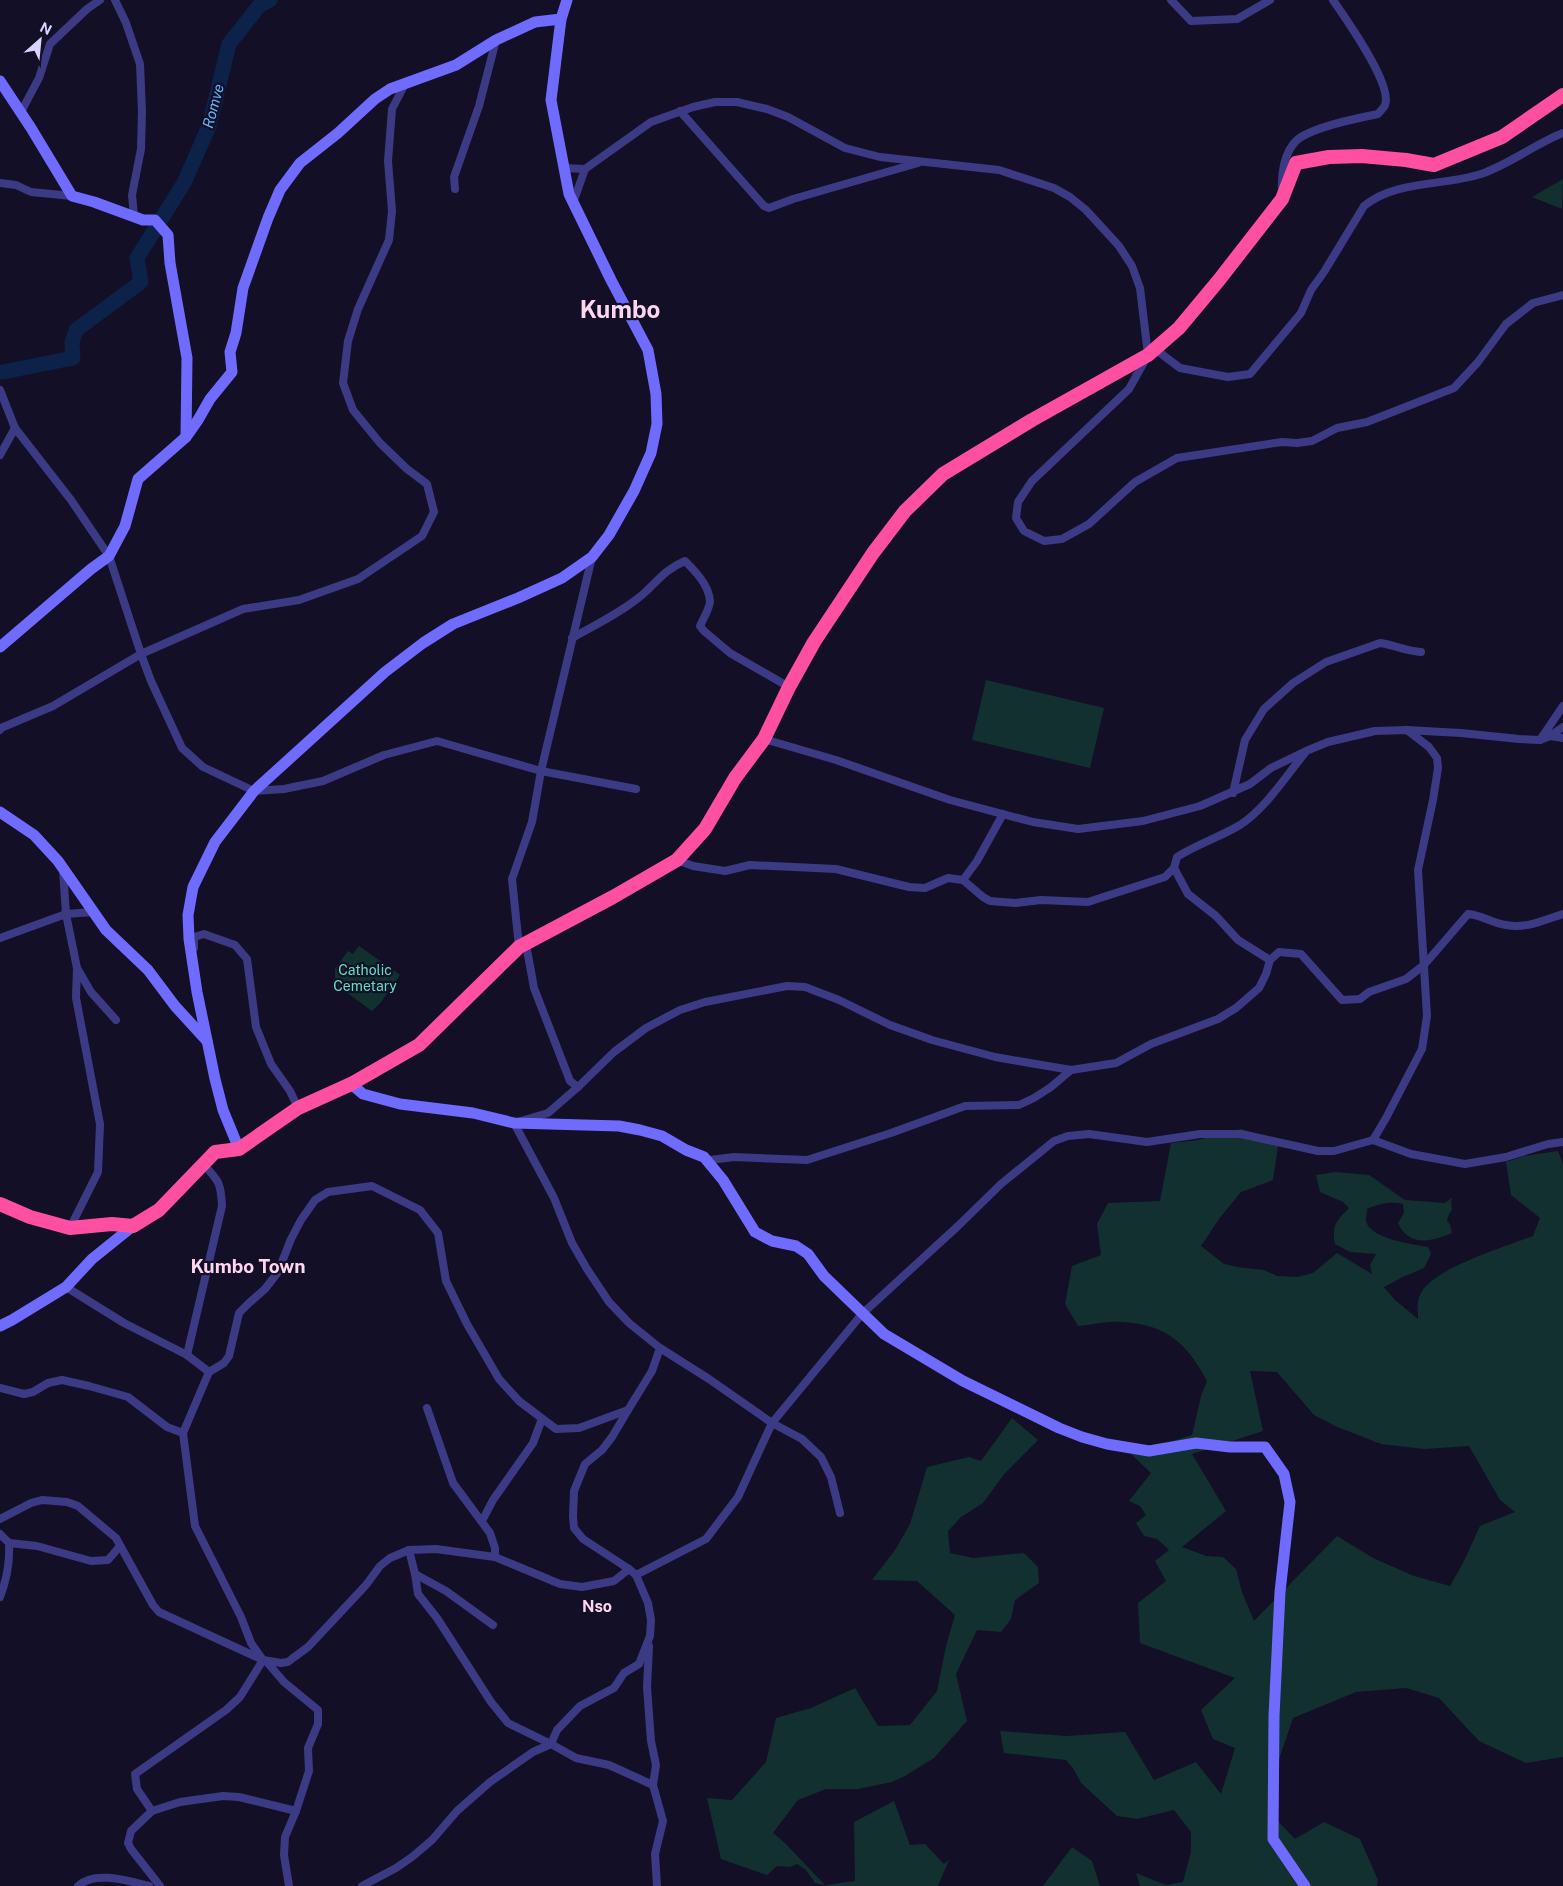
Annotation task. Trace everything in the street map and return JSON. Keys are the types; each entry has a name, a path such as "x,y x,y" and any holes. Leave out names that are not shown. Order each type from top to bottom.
{"highway":[{"path":"0,1204 30,1217 70,1228 112,1224 133,1226 160,1210 215,1152 239,1150 298,1108 352,1084 419,1045 523,945 605,902 676,860 705,829 735,778 764,739 789,687 814,642 873,553 905,511 943,474 1032,420 1151,352 1179,328 1282,199 1296,163 1329,157 1362,156 1406,160 1434,166 1502,137 1563,95"}],"street":[{"path":"20,112 38,78 50,44 100,0"},
{"path":"115,0 126,23 140,64 142,149 132,195 134,216"},
{"path":"239,1150 223,1110 196,992 189,939 188,915 193,887 215,842 254,791 384,672 423,643 453,624 562,578 592,557 609,535 634,491 651,453 657,424 656,394 650,357 646,343 611,280 569,194 551,100 561,19 567,0"},
{"path":"1171,0 1191,21 1237,19 1270,0"},
{"path":"1282,199 1281,176 1288,155 1297,140 1313,132 1349,120 1378,114 1385,104 1385,92 1364,46 1333,0"},
{"path":"0,647 91,569 109,556 125,526 138,479 186,437 210,399 232,372 230,352 236,333 243,288 280,190 300,163 338,134 375,99 390,89 456,64 496,40 535,22 561,19"},
{"path":"455,189 454,177 479,106 496,40"},
{"path":"0,81 72,196"},
{"path":"0,730 81,691 141,654 243,609 299,600 358,579 422,536 434,512 427,484 407,468 375,436 353,410 343,384 348,341 358,309 389,240 392,211 388,161 392,109 406,84"},
{"path":"573,204 585,169 651,122 680,111 716,102 738,102 767,109 788,117 845,148 880,157 1000,170 1054,188 1070,197 1086,210 1120,246 1132,266 1140,288 1151,352 1129,389 1032,481 1018,502 1016,518 1024,530 1044,540 1062,539 1089,524 1135,482 1176,458 1282,442 1312,441 1337,428 1367,422 1454,388 1478,362 1506,324 1533,304 1563,295"},
{"path":"680,111 764,206 769,208 793,199 922,162"},
{"path":"1151,352 1180,368 1228,377 1250,374 1301,313 1311,290 1364,206 1374,198 1403,188 1481,174 1546,139 1563,132"},
{"path":"564,168 585,169"},
{"path":"0,183 16,186 31,192 72,196 143,220 155,220 168,235 170,262 187,358 186,437"},
{"path":"0,390 15,428 71,500 109,556 141,654 182,748 203,767 254,791 284,789 323,781 384,754 437,741 541,771 636,789"},
{"path":"0,455 15,428"},
{"path":"578,1087 570,1081 534,988 523,945 512,879 532,822 541,771 592,557"},
{"path":"572,638 608,618 642,595 663,574 685,561 699,575 708,592 710,602 700,626 704,631 730,653 789,687"},
{"path":"1232,793 1245,740 1264,709 1293,682 1326,662 1380,643 1389,644 1408,651 1421,652"},
{"path":"1540,740 1563,706"},
{"path":"764,739 836,760 950,800 1033,822 1078,829 1143,821 1200,806 1250,784 1271,768 1306,751 1328,742 1375,731 1407,730 1540,740 1563,727"},
{"path":"1372,1140 1391,1110 1422,1049 1427,1016 1418,870 1438,768 1437,758 1429,747 1407,730"},
{"path":"1550,736 1563,738"},
{"path":"676,860 694,866 724,871 750,864 836,869 909,888 925,888 948,878 963,880 982,897 990,901 1015,903 1041,900 1088,902 1165,877 1174,868 1177,857 1194,846 1239,826 1249,818 1280,784 1306,751"},
{"path":"0,812 34,835 63,869 106,930 148,970 175,1006 208,1042"},
{"path":"963,880 977,861 1002,814"},
{"path":"1174,868 1188,894 1216,916 1238,940 1270,960"},
{"path":"63,869 66,914 76,968 76,998 91,1066 100,1124 98,1172 70,1228"},
{"path":"0,938 66,914 93,912"},
{"path":"514,1123 548,1113 614,1052 646,1028 680,1010 705,1002 787,986 805,987 932,1040 995,1057 1071,1070 1116,1063 1151,1044 1218,1019 1236,1008 1258,988 1266,974 1270,960 1279,952 1301,954 1342,1000 1360,999 1369,992 1406,979 1424,966 1468,914 1505,925 1522,927 1563,914"},
{"path":"193,960 194,938 204,934 235,945 247,958 256,1027 271,1064 290,1091 298,1108"},
{"path":"76,968 91,992 116,1020"},
{"path":"706,1159 734,1157 807,1160 892,1133 965,1106 1020,1105 1051,1087 1071,1070"},
{"path":"352,1084 363,1094 400,1104 473,1113 514,1123 619,1126 662,1136 706,1159 723,1180 755,1232 772,1241 796,1246 808,1254 824,1276 884,1334 963,1381 1082,1437 1107,1444 1149,1451 1196,1442 1230,1447 1265,1447 1276,1460 1284,1474 1290,1502 1279,1601 1274,1716 1273,1839 1305,1886"},
{"path":"514,1123 554,1198 572,1243 608,1302 629,1323 660,1348 709,1379 772,1423 802,1439 821,1457 832,1477 840,1513"},
{"path":"636,1575 706,1539 738,1497 772,1423 862,1314 1002,1184 1054,1142 1068,1136 1089,1134 1147,1142 1200,1134 1241,1134 1318,1151 1334,1151 1372,1140 1411,1154 1465,1164 1506,1157 1548,1144 1563,1142"},
{"path":"187,1355 222,1206 221,1188 218,1180 203,1164"},
{"path":"290,1886 284,1855 285,1837 309,1771 308,1748 318,1724 318,1710 284,1682 251,1643 242,1617 195,1526 184,1433 209,1372 224,1363 229,1356 239,1313 265,1289 278,1272 290,1239 315,1200 328,1192 372,1186 420,1210 438,1233 446,1281 467,1324 499,1379 519,1401 556,1429 579,1428 628,1410"},
{"path":"0,1326 66,1287 92,1259 133,1226"},
{"path":"66,1287 124,1323 187,1355 209,1372"},
{"path":"657,1886 655,1854 663,1821 653,1785 656,1765 651,1741 647,1687 651,1620 648,1603 636,1575 583,1539 574,1528 573,1517 574,1491 585,1464 594,1458 612,1437 652,1371 660,1348"},
{"path":"0,1388 24,1394 33,1392 48,1383 62,1380 89,1386 128,1397 167,1427 184,1433"},
{"path":"427,1408 453,1483 490,1533 495,1548 495,1557"},
{"path":"482,1520 493,1500 533,1443 542,1419"},
{"path":"0,1519 30,1503 42,1500 68,1502 78,1506 116,1538 153,1605 159,1612 265,1661 281,1663 288,1662 308,1647 366,1585 380,1566 390,1558 409,1550 436,1549 495,1557 560,1584 582,1587 614,1581 629,1569"},
{"path":"0,1534 9,1543 37,1546 95,1561 108,1560 120,1546"},
{"path":"0,1597 10,1558 9,1543"},
{"path":"409,1550 418,1594 491,1702 508,1723 576,1758 609,1764 653,1785"},
{"path":"415,1574 446,1591 493,1625"},
{"path":"362,1886 412,1857 432,1840 457,1811 490,1782 533,1752 550,1744 557,1730 580,1706 614,1688 624,1673 639,1664 650,1636"},
{"path":"152,1811 137,1789 135,1774 226,1710 240,1698 265,1661"},
{"path":"160,1886 128,1843 130,1831 152,1811 180,1802 223,1796 239,1797 296,1811"},
{"path":"78,1886 92,1878 123,1879 149,1886"}],"green space":[{"path":"1563,179 1562,209 1532,197"},
{"path":"986,680 1104,708 1090,768 972,740"},
{"name":"Catholic Cemetary","path":"359,946 400,975 381,1002 372,1011 335,984 335,969 348,951 353,954"},
{"path":"1241,1129 1279,1140 1273,1180 1241,1192 1219,1219 1201,1246 1224,1264 1264,1270 1277,1276 1297,1277 1313,1273 1337,1253 1372,1274 1370,1265 1376,1254 1350,1252 1335,1244 1334,1232 1336,1224 1349,1208 1343,1202 1320,1192 1316,1175 1335,1172 1369,1175 1405,1200 1445,1203 1453,1197 1451,1201 1452,1210 1447,1220 1452,1233 1429,1240 1414,1239 1403,1231 1398,1223 1404,1213 1403,1204 1385,1204 1367,1209 1366,1221 1375,1232 1392,1240 1428,1247 1431,1254 1424,1268 1384,1287 1395,1300 1418,1319 1419,1296 1428,1284 1439,1275 1471,1259 1533,1236 1540,1218 1511,1195 1506,1162 1524,1156 1558,1151 1563,1164 1563,1757 1526,1763 1479,1741 1439,1698 1406,1688 1356,1692 1293,1718 1273,1777 1274,1817 1295,1839 1324,1822 1360,1839 1378,1880 1377,1886 1140,1886 1136,1873 1166,1885 1183,1882 1191,1852 1191,1832 1174,1810 1137,1819 1117,1816 1081,1783 1066,1760 1004,1753 1000,1731 1066,1736 1125,1732 1154,1780 1196,1762 1221,1794 1235,1748 1213,1739 1201,1710 1235,1678 1140,1643 1138,1603 1166,1581 1155,1561 1169,1550 1157,1539 1144,1536 1136,1523 1146,1515 1140,1506 1129,1501 1151,1473 1131,1454 1192,1435 1201,1396 1207,1381 1199,1367 1182,1346 1162,1331 1120,1322 1078,1326 1065,1304 1072,1266 1101,1255 1097,1224 1108,1203 1160,1201 1171,1143 1198,1140","holes":["1250,1371 1277,1372 1314,1415 1335,1426 1381,1444 1424,1449 1469,1446 1500,1500 1515,1512 1480,1526 1450,1586 1414,1576 1373,1558 1337,1536 1254,1621 1242,1592 1236,1569 1223,1557 1206,1556 1182,1547 1226,1511 1192,1454 1263,1431"]},
{"path":"1012,1418 1038,1440 1005,1473 983,1503 961,1517 948,1531 950,1553 973,1558 1024,1553 1038,1567 1039,1583 1015,1600 1011,1619 1001,1632 977,1630 956,1674 967,1721 934,1758 905,1776 892,1782 858,1789 826,1789 798,1800 773,1833 825,1885 855,1881 854,1822 894,1801 910,1845 925,1844 944,1864 949,1860 938,1886 827,1886 815,1883 806,1870 797,1864 790,1867 777,1866 767,1875 721,1859 707,1798 732,1800 766,1762 776,1718 811,1708 855,1688 878,1726 910,1725 937,1691 946,1646 955,1615 917,1581 872,1580 895,1550 910,1524 927,1467 969,1457 981,1461"},
{"path":"1072,1847 1092,1861 1100,1886 1043,1886"}],"waterway":[{"name":"Romve","path":"162,218 184,183 209,126 229,44 259,6 270,0"},
{"name":"Romve","path":"3,372 73,358 72,343 76,330 141,282 137,258 154,231"}],"district":[{"name":"Kumbo","path":"620,309"},
{"name":"Kumbo Town","path":"248,1266"},
{"name":"Nso","path":"597,1606"}]}
